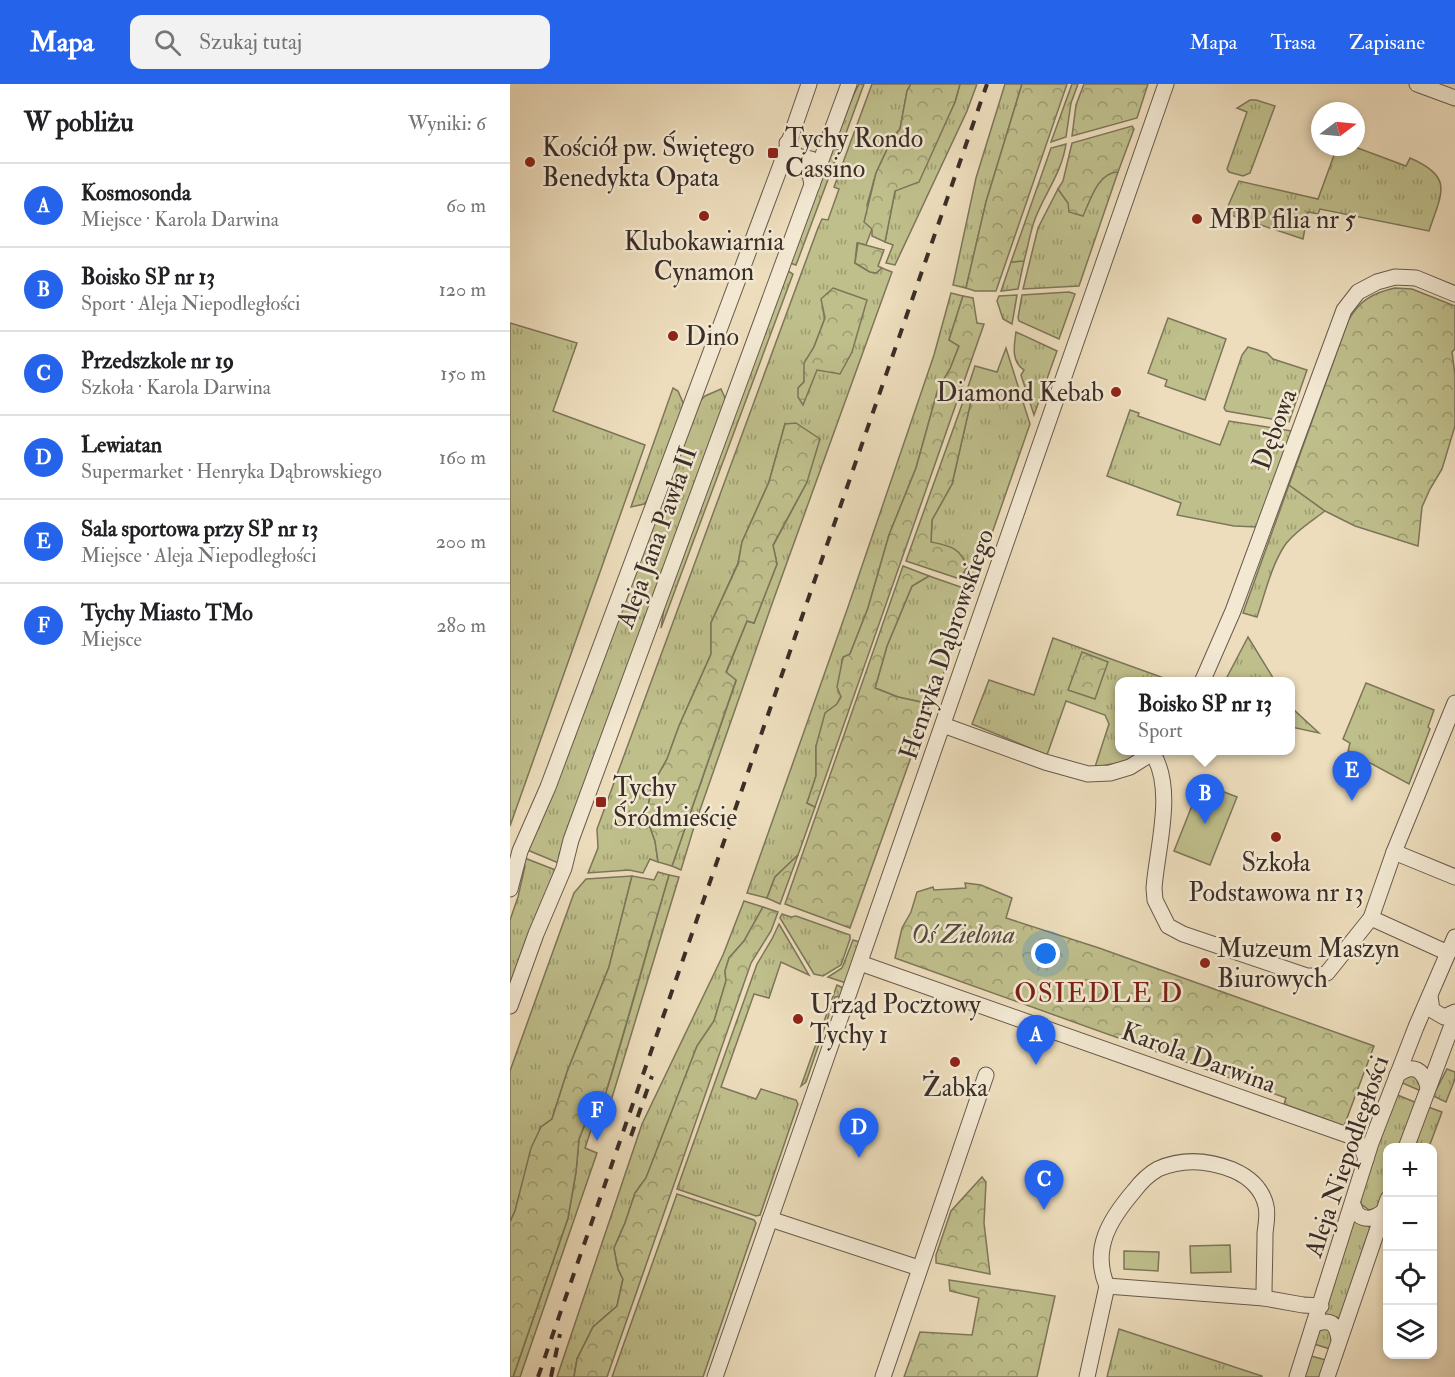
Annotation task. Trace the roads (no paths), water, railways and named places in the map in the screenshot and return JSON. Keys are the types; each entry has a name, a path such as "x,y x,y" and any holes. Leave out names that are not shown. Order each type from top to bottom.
{"street":[{"name":"Aleja Jana Pawła II","path":"510,889 520,851 548,788 785,164 788,143 809,84"},
{"name":"Aleja Jana Pawła II","path":"512,999 564,868 571,840 651,619 812,185 815,161 849,84"},
{"name":"Henryka Dąbrowskiego","path":"715,1377 1166,84"},
{"path":"1417,84 1455,98"},
{"path":"788,143 797,156 815,161"},
{"path":"785,164 800,166 810,174 812,185"},
{"name":"Dębowa","path":"1204,677 1233,611 1344,310 1358,292 1377,282 1395,277 1416,278 1455,294"},
{"path":"1156,755 1163,779 1163,806 1154,894 1168,926 1183,934 1307,976 1318,976 1331,969 1371,918 1394,852 1455,703"},
{"path":"943,725 1045,762 1088,774 1110,773 1130,767 1150,755"},
{"path":"1394,852 1455,877"},
{"path":"1371,918 1448,953"},
{"name":"Aleja Niepodległości","path":"1297,1377 1378,1125 1455,936"},
{"name":"Karola Darwina","path":"860,963 1353,1137"},
{"path":"1430,996 1432,1010 1438,1015 1444,1017 1455,1012"},
{"path":"1408,1143 1455,1017"},
{"path":"1397,1075 1405,1069 1419,1070 1426,1079 1428,1087"},
{"path":"883,1377 986,1075"},
{"path":"1366,1159 1361,1146 1353,1137 1365,1134 1378,1125"},
{"path":"1087,1377 1107,1286 1101,1272 1101,1254 1105,1237 1118,1210 1142,1182 1157,1170 1189,1161 1214,1162 1247,1176 1260,1191 1266,1207 1264,1298"},
{"path":"1353,1205 1361,1217 1374,1218 1383,1208"},
{"name":"Aleja Niepodległości","path":"1327,1377 1383,1212"},
{"path":"770,1219 919,1268"},
{"path":"1107,1286 1264,1298 1321,1306"},
{"path":"1314,1324 1330,1322 1337,1327 1339,1339"}],"railway":[{"path":"538,1377 987,84"},
{"path":"631,1136 652,1076"},
{"path":"551,1377 560,1334"}],"place":[{"name":"Tychy Rondo Cassino","path":"773,153"},
{"name":"Kościół pw. Świętego Benedykta Opata","path":"530,162"},
{"name":"Klubokawiarnia Cynamon","path":"704,216"},
{"name":"MBP filia nr 5","path":"1197,219"},
{"name":"Dino","path":"673,336"},
{"name":"Diamond Kebab","path":"1116,392"},
{"name":"Sala sportowa przy SP nr 13","path":"1352,801"},
{"name":"Tychy Śródmieście","path":"601,802"},
{"name":"Boisko SP nr 13","path":"1205,824"},
{"name":"Szkoła Podstawowa nr 13","path":"1276,837"},
{"name":"Muzeum Maszyn Biurowych","path":"1205,963"},
{"name":"Urząd Pocztowy Tychy 1","path":"798,1019"},
{"name":"Żabka","path":"955,1062"},
{"name":"Kosmosonda","path":"1036,1065"},
{"name":"Tychy Miasto TMo","path":"597,1141"},
{"name":"Lewiatan","path":"859,1158"},
{"name":"Przedszkole nr 19","path":"1044,1210"}],"district":[{"name":"OSIEDLE D","path":"1099,993"}],"park label":[{"name":"Oś Zielona","path":"963,934"}]}
